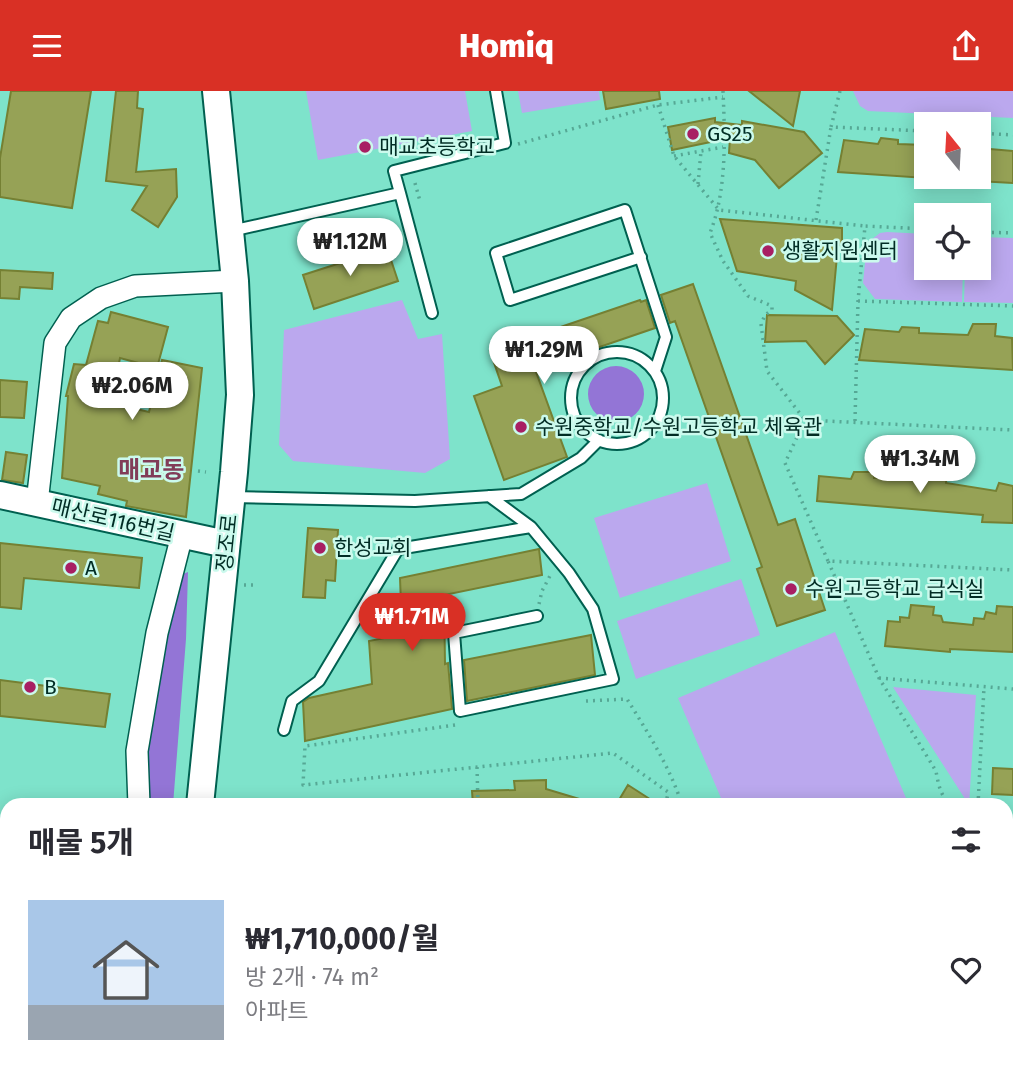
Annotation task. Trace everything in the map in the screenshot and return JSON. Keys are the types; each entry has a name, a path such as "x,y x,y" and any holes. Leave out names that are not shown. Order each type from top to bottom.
{"street":[{"name":"정조로","path":"201,798 240,395 235,281 216,91"},
{"path":"37,503 55,343 71,318 101,298 135,286 235,281"},
{"name":"매산로116번길","path":"0,495 226,544"},
{"path":"139,798 137,751 157,633 182,535"}],"lane":[{"path":"432,313 394,171 505,143 496,91"},
{"path":"231,232 400,193"},
{"path":"641,257 510,300 496,253 625,211 641,257 666,337 655,371"},
{"path":"616,351 638,357 655,371 662,384 664,398 661,413 654,426 643,436 629,442 599,440 586,431 576,419 572,389 578,374 588,362 602,354 616,351"},
{"path":"232,497 415,501 521,493 581,458 599,440"},
{"path":"489,496 531,527 593,609 613,679 460,711 454,633 537,616"},
{"path":"284,730 292,701 319,681 398,549 531,527"}],"path":[{"path":"723,91 719,209 710,233 723,261 748,296 772,306 761,324 766,372 805,420 1013,430"},
{"path":"816,220 831,127 840,91"},
{"path":"516,145 658,105 723,97"},
{"path":"658,105 674,156 719,209 865,226 914,228"},
{"path":"831,127 914,130"},
{"path":"991,134 1013,135"},
{"path":"674,156 723,147"},
{"path":"698,184 701,151"},
{"path":"412,174 420,201"},
{"path":"855,422 858,301 865,226"},
{"path":"991,232 1013,233"},
{"path":"858,301 1013,306"},
{"path":"805,420 785,463 879,678 936,771 945,798"},
{"path":"198,471 206,472"},
{"path":"537,616 542,591 559,561"},
{"path":"828,561 1013,570"},
{"path":"241,585 253,585"},
{"path":"879,678 1013,689"},
{"path":"978,798 984,687"},
{"path":"586,701 627,699 655,745 679,798"},
{"path":"456,725 305,745 303,785 613,753 668,792 667,798"},
{"path":"477,767 478,798"}],"shaded area":[{"path":"306,91 465,91 472,131 318,160"},
{"path":"518,91 599,91 600,100 522,113"},
{"path":"853,91 1013,91 1013,118 991,117 991,112 868,111 860,106"},
{"path":"880,233 914,233 914,280 963,280 962,302 875,299 863,283 867,243"},
{"path":"991,237 1013,238 1013,303 964,302 965,280 991,280"},
{"path":"402,300 418,339 442,334 450,459 425,473 293,461 279,445 284,330"},
{"path":"616,366 636,374 644,394 636,414 616,422 596,414 588,394 596,374"},
{"path":"707,483 731,561 620,598 594,518"},
{"path":"188,572 186,639 174,798 146,798 152,718 178,576"},
{"path":"741,579 760,635 636,679 617,621"},
{"path":"835,632 906,798 721,798 678,698"},
{"path":"893,687 976,695 969,798 964,798"}],"building":[{"path":"11,91 91,91 72,208 0,197 0,158"},
{"path":"116,91 138,91 137,108 143,109 136,172 176,169 177,197 158,227 132,210 147,186 106,181"},
{"path":"603,91 659,91 660,99 606,109"},
{"path":"749,91 800,91 793,126"},
{"path":"715,118 715,122 742,125 742,121 804,132 822,153 779,188 755,160 729,153 730,138 672,150 668,127"},
{"path":"881,138 898,140 898,144 914,145 914,177 838,172 844,140 878,144"},
{"path":"991,149 1013,151 1013,183 991,182"},
{"path":"720,219 842,228 832,310 795,290 796,281 737,271"},
{"path":"387,248 398,281 314,309 303,275"},
{"path":"0,270 53,273 52,289 20,287 19,299 0,298"},
{"path":"693,284 778,525 795,519 825,610 777,626 757,569 762,567 675,321 670,323 661,295"},
{"path":"646,300 655,328 535,369 567,457 504,480 474,396 502,386 490,351"},
{"path":"111,312 168,327 157,368 120,358 111,403 149,412 162,360 202,368 186,517 126,506 127,501 98,494 100,486 62,478 66,396 74,364 86,365 98,321 108,323"},
{"path":"767,315 837,316 854,335 825,364 806,341 765,342"},
{"path":"973,324 996,324 995,336 1012,338 1013,370 859,360 865,329 899,332 902,327 919,328 919,333 968,335"},
{"path":"0,380 27,382 24,418 0,417"},
{"path":"6,452 27,455 23,483 2,480"},
{"path":"926,470 947,471 946,483 996,491 999,483 1013,486 1013,523 982,522 983,515 817,501 819,476 851,479 854,472 874,472 874,478 922,478"},
{"path":"308,528 338,530 335,581 326,580 325,598 303,597"},
{"name":"A","path":"0,543 142,558 139,588 24,578 21,609 0,607"},
{"path":"539,549 542,575 444,595 445,664 448,663 452,709 305,741 303,702 309,698 372,684 369,641 410,633 410,602 401,604 400,578"},
{"path":"911,605 934,607 933,615 941,616 943,622 973,625 974,618 984,619 986,612 996,614 997,606 1013,607 1013,652 950,649 950,652 885,646 888,621 900,622 900,617 909,618"},
{"path":"591,635 595,675 467,701 464,660"},
{"name":"B","path":"0,680 110,694 105,727 0,716"},
{"path":"993,768 1013,769 1013,795 992,794"},
{"path":"546,780 546,789 576,798 472,798 472,791 515,790 514,781"},
{"path":"628,785 648,798 620,798"}],"place":[{"name":"GS25","path":"693,134"},
{"name":"매교초등학교","path":"365,147"},
{"name":"생활지원센터","path":"768,251"},
{"name":"수원중학교/수원고등학교 체육관","path":"521,427"},
{"name":"한성교회","path":"320,548"},
{"name":"A","path":"71,568"},
{"name":"수원고등학교 급식실","path":"791,589"},
{"name":"B","path":"30,687"}],"district":[{"name":"매교동","path":"151,470"}]}
